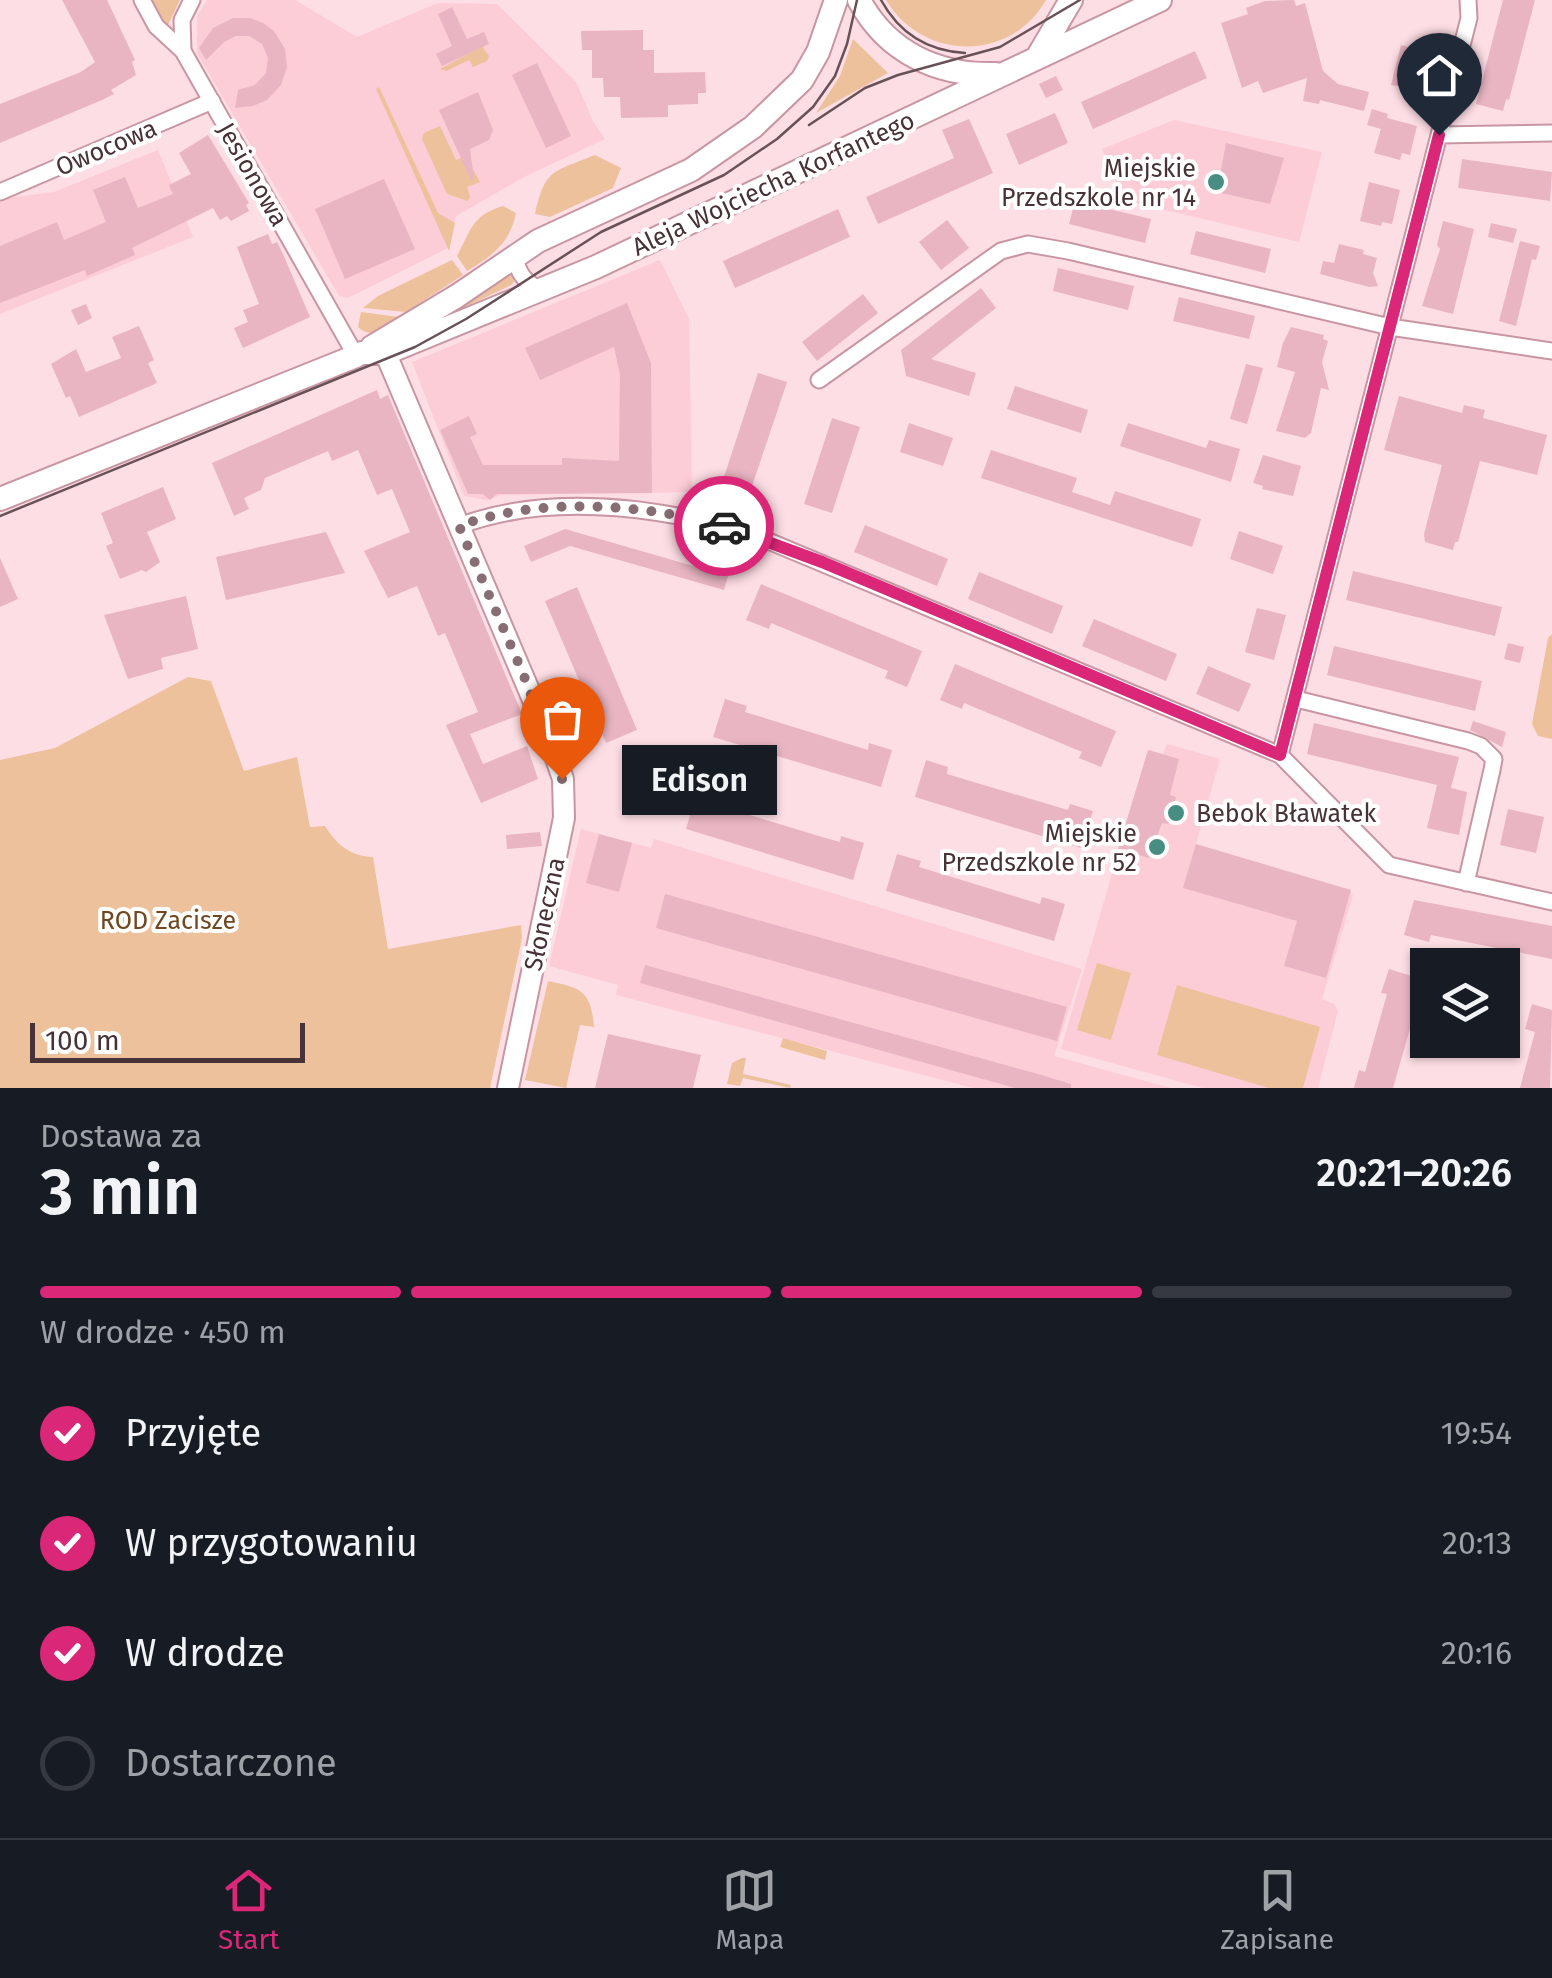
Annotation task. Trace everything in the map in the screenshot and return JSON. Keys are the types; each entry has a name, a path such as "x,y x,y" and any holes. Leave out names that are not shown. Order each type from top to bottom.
{"main road":[{"name":"Aleja Wojciecha Korfantego","path":"368,354 515,256 576,221 691,170 753,127 802,80 818,52 836,0"},
{"path":"859,0 882,35 907,55 954,72 1004,74"},
{"path":"1036,59 1071,0"},
{"path":"1036,59 1160,0"},
{"name":"Aleja Wojciecha Korfantego","path":"0,499 368,354 541,291 1036,59"}],"street":[{"name":"Jesionowa","path":"142,0 156,26 183,50 368,354"},
{"path":"183,50 182,20 192,0"},
{"path":"1280,755 1469,18 1468,0"},
{"name":"Owocowa","path":"0,192 212,101"},
{"path":"1439,135 1552,133"},
{"path":"819,380 1001,250 1028,244 1390,328 1552,351"},
{"path":"515,256 524,281 541,291"},
{"name":"Słoneczna","path":"368,354 459,526 524,676 562,779 564,818 508,1088"},
{"path":"459,526 480,518 552,506 661,514 747,532 1280,755 1389,865 1552,902"},
{"path":"1296,699 1468,741 1490,752 1494,759 1492,770 1466,883"}],"shaded area":[{"path":"207,0 295,0 357,37 438,3 497,4 576,82 605,139 524,177 456,216 449,238 376,88 448,248 348,298 339,296 197,53 197,17"},
{"name":"Miejskie Przedszkole nr 14","path":"1174,120 1322,152 1299,242 1124,200 1102,149"},
{"path":"158,150 193,237 0,314 0,199 54,192"},
{"path":"660,260 689,319 692,492 501,495 487,500 464,496 412,362"},
{"path":"1167,744 1220,759 1196,844 1353,895 1322,999 1334,1004 1338,1011 1318,1088 1203,1088 1061,1049 1148,750 1163,754"},
{"path":"581,829 651,848 654,839 1082,969 1054,1056 1171,1088 973,1088 616,995 618,985 549,966"}],"green space":[{"path":"149,0 180,0 168,25 162,23"},
{"path":"886,0 1046,0 1030,21 1011,35 989,44 966,46 922,35 902,20"},
{"path":"853,39 888,73 816,113 840,76"},
{"path":"482,46 489,56 487,61 473,67 469,60 446,71 440,69"},
{"path":"379,87 438,213 455,223 449,251 376,89"},
{"path":"440,126 456,160 466,156 480,182 467,187 468,201 447,194 422,139 424,133"},
{"path":"595,155 621,168 613,188 550,217 535,214 543,188 553,174"},
{"path":"503,206 516,213 509,233 492,254 467,271 457,256 470,231 485,214"},
{"path":"452,260 463,275 406,312 363,308 378,296"},
{"path":"511,272 511,285 453,313"},
{"path":"361,312 400,320 368,333 358,327"},
{"path":"1552,634 1552,739 1538,736 1532,724 1548,638"},
{"name":"ROD Zacisze","path":"188,677 211,681 244,771 297,757 310,827 325,826 345,848 373,857 388,949 521,925 522,938 490,1088 0,1088 0,760 55,748"},
{"path":"1097,963 1131,973 1111,1040 1077,1030"},
{"path":"548,981 582,993 593,1015 594,1027 580,1025 566,1088 525,1080"},
{"path":"1177,985 1320,1027 1303,1088 1269,1088 1157,1055"},
{"path":"783,1038 827,1051 825,1060 780,1047"},
{"path":"746,1058 743,1074 791,1085 790,1088 743,1078 740,1086 727,1084 732,1063"}],"building":[{"path":"62,0 107,0 135,60 132,62 136,75 102,100 0,143 0,104 81,72 95,62"},
{"path":"1294,0 1296,6 1305,3 1323,71 1338,84 1369,92 1364,111 1320,100 1319,104 1303,101 1307,78 1263,93 1258,81 1242,88 1221,23 1248,14 1246,8 1265,1"},
{"path":"1503,0 1535,0 1503,111 1476,104"},
{"path":"452,7 467,39 484,32 489,44 442,66 436,54 452,46 438,14"},
{"path":"233,18 263,23 274,31 285,49 287,67 281,85 267,100 253,106 235,108 238,90 255,85 266,73 268,58 262,44 249,36 236,36 206,60 199,48 213,28"},
{"path":"643,30 643,50 654,50 654,73 705,72 706,93 698,93 698,104 668,105 668,117 621,118 620,97 604,97 603,78 592,78 592,50 582,50 581,31"},
{"path":"1417,44 1425,46 1428,58 1439,61 1428,91 1391,85 1401,45 1412,48"},
{"path":"1195,51 1207,78 1093,129 1081,102"},
{"path":"537,63 571,136 546,148 512,75"},
{"path":"1056,76 1063,90 1046,98 1039,84"},
{"path":"478,92 493,130 489,140 470,149 474,179 471,180 439,110"},
{"path":"1372,109 1388,114 1387,118 1417,126 1410,155 1402,153 1400,160 1374,153 1381,129 1367,125"},
{"path":"1055,113 1068,143 1019,165 1006,134"},
{"path":"969,119 993,173 878,224 866,197 954,158 942,130"},
{"path":"208,135 249,203 249,211 231,221 227,216 220,220 213,208 132,248 135,255 87,276 85,270 0,303 0,246 57,222 64,240 106,222 93,190 125,177 138,208 173,194 169,185 191,174 179,153"},
{"path":"1226,143 1284,158 1270,204 1217,192"},
{"path":"1462,159 1552,172 1550,201 1458,188"},
{"path":"384,179 415,249 345,279 315,209"},
{"path":"1369,182 1400,190 1392,224 1382,222 1381,226 1360,221"},
{"path":"1075,201 1151,219 1145,243 1069,224"},
{"path":"838,209 850,237 735,288 723,261"},
{"path":"947,220 969,248 941,270 919,242"},
{"path":"1443,221 1474,229 1453,314 1422,306 1440,249 1437,245"},
{"path":"1491,223 1517,229 1513,243 1488,237"},
{"path":"1196,231 1271,249 1265,273 1190,254"},
{"path":"268,234 272,244 277,242 310,317 243,348 234,328 248,322 243,310 259,304 237,247"},
{"path":"1520,241 1540,246 1536,260 1532,259 1516,326 1499,321"},
{"path":"1339,244 1364,250 1363,254 1377,258 1373,273 1378,286 1320,274 1323,261 1334,263"},
{"path":"1058,268 1134,286 1128,310 1053,291"},
{"path":"981,288 996,308 931,359 976,373 969,396 906,376 901,350"},
{"path":"863,294 878,313 817,361 802,342"},
{"path":"1179,297 1255,316 1249,339 1173,321"},
{"path":"627,303 651,363 652,493 497,494 490,500 483,494 468,494 440,430 469,416 477,434 470,437 483,465 562,465 562,458 619,461 620,375 614,347 540,380 525,348"},
{"path":"86,304 92,318 78,325 71,310"},
{"path":"139,326 154,360 148,363 157,383 79,417 51,364 76,349 86,372 121,358 112,337"},
{"path":"1291,327 1324,335 1323,339 1328,341 1322,362 1329,390 1321,388 1311,433 1305,438 1276,431 1295,372 1277,367"},
{"path":"1246,364 1263,368 1247,424 1230,419"},
{"path":"758,373 787,382 747,501 719,492"},
{"path":"1015,386 1088,410 1081,433 1007,409"},
{"path":"377,390 380,399 388,395 522,714 470,734 483,764 527,746 538,779 481,803 446,725 478,712 445,633 438,636 417,586 388,598 364,551 410,532 392,489 377,495 358,450 332,461 328,451 265,478 261,490 244,498 249,509 234,516 212,463"},
{"path":"1399,396 1462,413 1464,405 1485,410 1483,418 1547,435 1537,475 1480,461 1453,550 1425,542 1442,465 1384,450"},
{"path":"832,418 860,427 832,513 804,504"},
{"path":"909,423 953,438 943,466 900,452"},
{"path":"1128,423 1206,448 1209,440 1240,449 1231,482 1120,446"},
{"path":"991,450 1077,478 1072,492 1110,505 1115,491 1201,519 1192,547 981,478"},
{"path":"1263,455 1301,466 1293,496 1253,483"},
{"path":"163,487 176,519 147,532 160,562 146,572 120,579 106,546 113,543 101,513"},
{"path":"865,525 948,559 937,586 854,552"},
{"path":"565,529 728,576 724,590 570,546 531,562 524,546"},
{"path":"1239,531 1283,546 1273,574 1230,559"},
{"path":"326,532 345,573 226,600 216,557"},
{"path":"0,558 18,599 0,607"},
{"path":"1353,571 1502,607 1495,636 1346,600"},
{"path":"979,572 1063,606 1052,634 968,599"},
{"path":"761,584 922,651 907,687 885,678 888,671 771,623 769,629 746,620"},
{"path":"577,587 637,730 606,743 545,601"},
{"path":"186,596 198,649 161,658 163,669 128,679 104,615"},
{"path":"1257,608 1286,615 1274,660 1245,652"},
{"path":"1094,619 1177,654 1166,681 1082,646"},
{"path":"1508,643 1524,647 1520,663 1504,659"},
{"path":"1334,646 1482,681 1475,711 1327,675"},
{"path":"955,664 1116,731 1101,767 1079,758 1082,752 1039,734 964,703 962,709 940,700"},
{"path":"1208,666 1251,684 1239,712 1196,694"},
{"path":"725,699 747,706 745,712 868,750 869,743 892,750 881,787 713,737"},
{"path":"1473,721 1506,732 1502,747 1470,730"},
{"path":"1314,723 1459,757 1451,788 1467,792 1459,835 1427,828 1437,785 1307,754"},
{"path":"1148,750 1179,759 1170,795 1176,797 1168,824 1162,823 1149,858 1118,849"},
{"path":"926,760 948,767 947,774 1068,810 1070,804 1093,811 1081,848 915,797"},
{"path":"697,792 719,799 717,805 840,842 841,836 864,843 853,880 686,829"},
{"path":"1508,809 1544,817 1536,853 1500,845"},
{"path":"540,832 542,846 507,849 506,835"},
{"path":"599,834 632,843 619,892 586,883"},
{"path":"1196,844 1351,890 1326,978 1284,966 1297,921 1183,888"},
{"path":"897,854 921,861 919,867 1040,904 1042,897 1065,904 1054,941 886,891"},
{"path":"665,894 1067,1007 1057,1041 656,928"},
{"path":"1414,900 1552,926 1552,959 1520,953 1520,948 1497,948 1431,935 1429,942 1404,935"},
{"path":"645,965 1038,1074 1071,1084 1071,1088 1015,1088 640,983"},
{"path":"1389,969 1410,976 1410,1029 1393,1088 1354,1088 1359,1070 1365,1072 1387,994 1381,993"},
{"path":"1532,1004 1552,1010 1550,1088 1520,1088 1535,1032 1525,1029"},
{"path":"608,1034 701,1055 693,1088 595,1088"}],"tram line":[{"path":"0,516 415,347 466,319 601,232 724,175 777,139 813,107 835,76 857,0"},
{"path":"881,0 897,22 916,38 939,49 965,53"},
{"path":"809,125 865,88 1000,47 1080,0"}],"way so far":[{"path":"562,779 524,676 459,526 516,510 552,506 661,514 724,526"}],"place":[{"name":"Miejskie Przedszkole nr 14","path":"1216,182"},
{"name":"Edison","path":"562,779"},
{"name":"Bebok Bławatek","path":"1176,813"},
{"name":"Miejskie Przedszkole nr 52","path":"1157,847"}],"route":[{"path":"724,526 822,562 1280,755 1439,135"}]}
